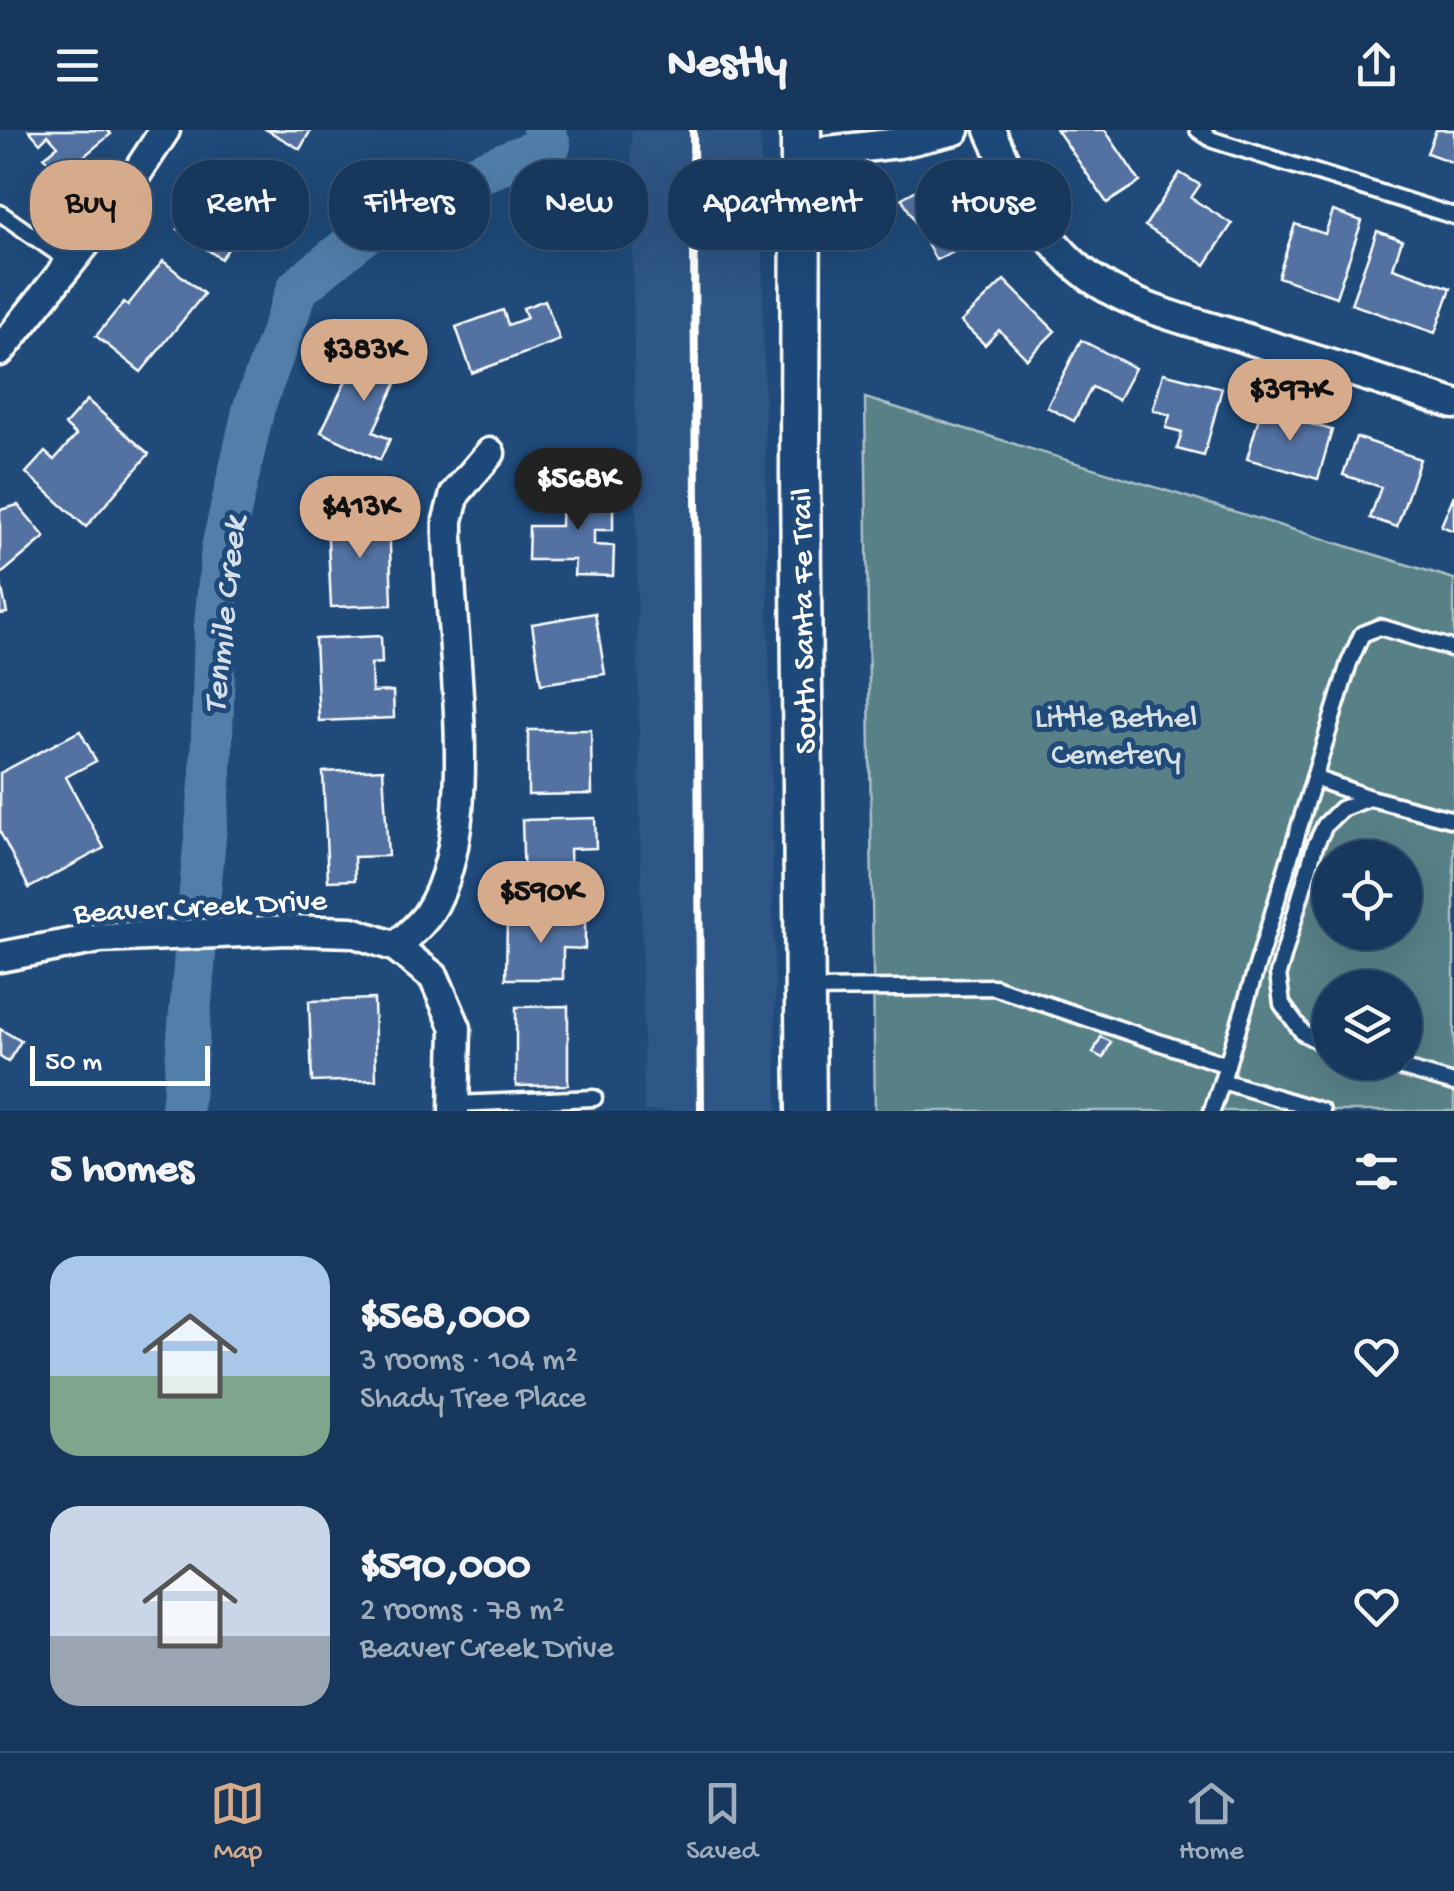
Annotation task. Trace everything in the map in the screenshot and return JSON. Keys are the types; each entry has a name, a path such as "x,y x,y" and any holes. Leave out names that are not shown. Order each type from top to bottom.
{"street":[{"path":"0,351 116,205 166,130"},
{"path":"800,142 899,143 955,130"},
{"path":"990,130 1004,164 1050,239 1103,287 1180,317 1454,404"},
{"name":"South Santa Fe Trail","path":"800,142 806,1111"},
{"path":"396,947 428,914 446,874 455,838 458,742 448,520 455,494 490,454"},
{"name":"Beaver Creek Drive","path":"0,957 100,938 288,930 352,932 396,947 434,978 456,1028 454,1107"}],"lane":[{"path":"1198,130 1213,140 1454,216"},
{"path":"0,213 70,262"},
{"path":"1212,1111 1349,663 1362,634 1380,627 1454,649"},
{"path":"1314,778 1370,798 1454,820"},
{"path":"1312,1037 1304,1033 1282,1004 1278,974 1315,846 1340,809 1370,798"},
{"path":"805,989 994,987 1227,1064"},
{"path":"1422,1074 1454,1083"},
{"path":"1222,1080 1322,1111"},
{"path":"454,1107 594,1098"}],"shaded area":[{"path":"631,130 760,130 761,160 668,160 668,250 762,250 777,1111 644,1111 633,250 648,250 648,160 631,160"}],"green space":[{"name":"Little Bethel Cemetery","path":"865,398 1454,579 1454,1111 875,1111"}],"building":[{"path":"29,130 107,130 111,134 79,160 47,160 44,157 58,146 48,135 40,143"},
{"path":"267,130 311,130 300,149"},
{"path":"1057,130 1105,130 1140,182 1107,203"},
{"path":"1436,130 1454,130 1454,163 1427,153"},
{"path":"1180,173 1200,185 1191,198 1232,224 1205,265 1145,226"},
{"path":"916,190 916,224 902,198"},
{"path":"1333,211 1362,221 1336,297 1278,277 1295,224 1325,234"},
{"path":"1377,231 1402,240 1393,268 1451,288 1435,333 1351,304"},
{"path":"208,250 227,250 221,259"},
{"path":"931,250 955,250 936,260"},
{"path":"163,261 204,294 141,372 96,336 124,302 128,305"},
{"path":"1004,280 1055,331 1027,359 999,330 985,345 961,322"},
{"path":"545,300 560,340 472,373 456,327 503,310 508,325 527,318 523,308"},
{"path":"1081,340 1135,368 1118,400 1092,387 1074,421 1047,407"},
{"path":"362,348 404,367 373,432 390,439 380,460 321,432"},
{"path":"1163,373 1222,388 1204,456 1177,449 1182,432 1166,428 1170,415 1153,410"},
{"path":"87,400 149,454 86,527 26,473 45,452 54,460 76,435 65,425"},
{"path":"1261,410 1332,430 1318,479 1247,459"},
{"path":"1356,437 1420,459 1397,527 1370,518 1381,487 1343,475"},
{"path":"562,490 613,490 613,530 594,530 594,545 614,546 613,576 574,575 575,560 528,560 529,526 561,526"},
{"path":"1454,495 1454,531 1441,526"},
{"path":"18,505 45,537 0,575 0,510"},
{"path":"389,516 392,605 331,607 327,518"},
{"path":"0,579 7,613 0,614"},
{"path":"595,613 605,674 541,684 532,624"},
{"path":"381,636 382,663 371,664 372,692 393,691 394,718 319,721 315,639"},
{"path":"528,730 591,730 592,794 528,795"},
{"path":"80,731 96,761 66,777 104,848 29,888 0,832 0,773"},
{"path":"383,769 388,856 354,857 355,880 328,881 323,772"},
{"path":"595,818 596,848 570,849 571,882 524,884 522,820"},
{"path":"507,918 585,919 585,949 563,948 563,979 506,979"},
{"path":"374,999 376,1080 312,1082 309,1001"},
{"path":"568,1006 568,1085 516,1086 516,1007"},
{"path":"0,1029 21,1041 8,1062 0,1057"},
{"path":"1101,1037 1111,1042 1103,1058 1093,1053"}],"waterway":[{"name":"Tenmile Creek","path":"199,902 211,773 215,626 222,548 254,407 298,288 401,204 550,145 543,130"},
{"name":"Tenmile Creek","path":"182,1111 195,954"}],"railway":[{"path":"693,130 701,1111"}]}
